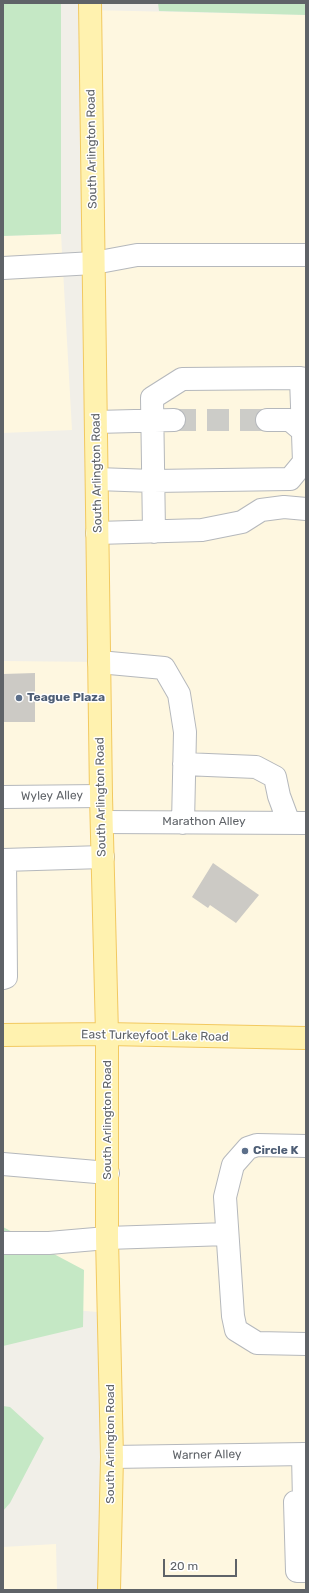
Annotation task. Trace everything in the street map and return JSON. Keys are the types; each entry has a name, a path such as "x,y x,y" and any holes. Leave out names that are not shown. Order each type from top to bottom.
{"main road":[{"name":"South Arlington Road","path":"90,3 101,796 107,1034 108,1238 112,1457 109,1590"},
{"name":"East Turkeyfoot Lake Road","path":"3,1036 107,1034 306,1038"}],"lane":[{"path":"3,268 94,263 137,255 306,255"},
{"path":"97,479 153,482 290,479 304,462 303,373 182,379 152,398 152,420 153,482 154,532"},
{"path":"96,422 174,420"},
{"path":"267,420 290,420 303,431"},
{"path":"98,533 202,530 242,522 261,510 284,507 306,509"},
{"path":"99,662 164,668 179,694 185,732 183,823"},
{"path":"184,764 256,767 275,776 279,796 297,823"},
{"name":"Wyley Alley","path":"3,797 101,796"},
{"name":"Marathon Alley","path":"102,822 297,823"},
{"path":"3,978 6,977 4,860 103,857"},
{"path":"306,1146 257,1145 248,1148 233,1165 229,1174 225,1197 233,1316 236,1330 257,1343 306,1344"},
{"path":"3,1164 108,1173"},
{"path":"3,1243 49,1243 108,1238 227,1234"},
{"path":"304,1454 305,1502 295,1502 297,1571 306,1571"},
{"name":"Warner Alley","path":"112,1457 304,1454"}],"shaded area":[{"path":"90,10 306,15 306,1590 109,1590 109,1313 3,1304 3,661 99,662"},
{"path":"61,234 72,430 3,433 3,236"},
{"path":"56,1544 57,1590 3,1590 3,1547"}],"green space":[{"path":"3,3 61,3 61,234 3,236"},
{"path":"158,3 306,3 306,15 159,11"},
{"path":"3,1227 84,1270 83,1327 3,1346"},
{"path":"3,1406 10,1407 44,1438 10,1503 3,1511"}],"building":[{"name":"Teague Plaza","path":"35,673 35,722 3,722 3,674"},
{"path":"213,863 259,895 236,923 210,905 208,908 192,897"}],"tunnel":[{"path":"174,420 267,420"}],"place":[{"name":"Teague Plaza","path":"19,698"},
{"name":"Circle K","path":"245,1151"}]}
